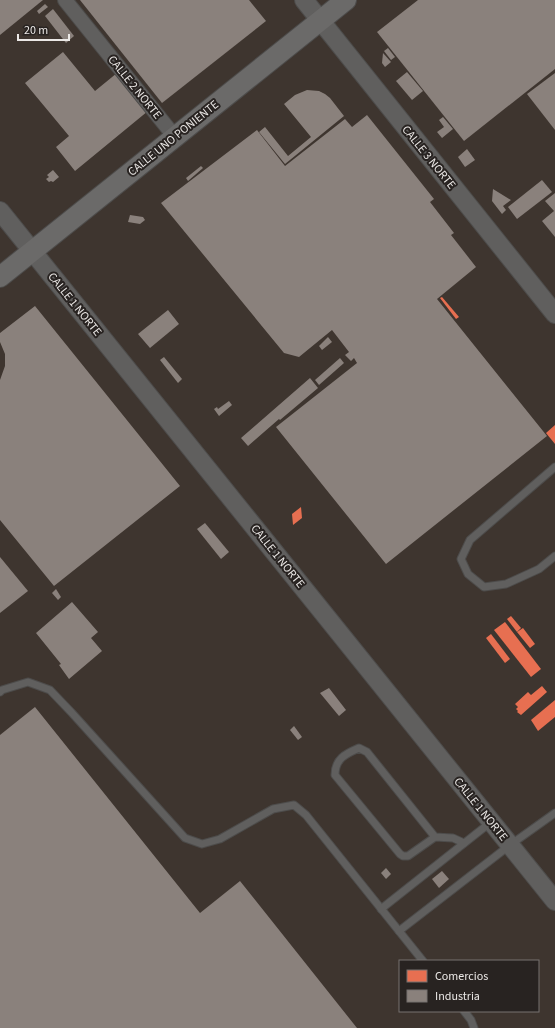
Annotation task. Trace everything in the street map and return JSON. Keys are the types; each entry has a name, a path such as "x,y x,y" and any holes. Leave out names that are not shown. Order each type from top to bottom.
{"main road":[{"name":"CALLE UNO PONIENTE","path":"0,277 346,0"}],"street":[{"name":"CALLE 2 NORTE","path":"65,0 175,137"},
{"name":"CALLE 3 NORTE","path":"304,0 555,314"},
{"name":"CALLE 1 NORTE","path":"0,211 555,901"}],"lane":[{"path":"555,467 470,540 460,559 468,574 484,587 506,584 539,569 555,556"},
{"path":"0,692 2,690 28,682 50,690 186,838 202,844 220,839 273,809 294,806 306,815 422,960"},
{"path":"434,837 367,752 359,748 345,754 335,766 335,775 400,854 408,856 434,837 453,838 464,843"},
{"path":"399,931 555,812"},
{"path":"381,909 491,822"},
{"path":"465,1012 471,1020 474,1028"}],"shaded area":[{"path":"0,0 555,0 555,1028 0,1028"}],"building: Comercios":[{"path":"442,297 459,317 456,319 440,298"},
{"path":"555,425 555,444 546,433"},
{"path":"301,507 302,518 293,525 292,514"},
{"path":"511,616 521,628 517,632 507,619"},
{"path":"505,622 541,669 531,677 494,630"},
{"path":"523,628 535,644 530,648 517,632"},
{"path":"491,634 510,659 505,663 486,638"},
{"path":"542,686 547,692 521,715 517,712 518,711 516,709 518,707 515,704 528,692 531,695"},
{"path":"555,700 555,717 538,731 531,720"}],"building: Industria":[{"path":"0,0 43,0 0,35"},
{"path":"80,0 249,0 266,21 162,103"},
{"path":"418,0 555,0 555,69 464,141 377,32"},
{"path":"45,4 48,7 39,14 37,11"},
{"path":"53,9 74,36 66,43 45,16"},
{"path":"388,48 395,57 391,60 384,51"},
{"path":"63,52 95,91 117,73 148,111 75,171 56,147 69,136 25,83"},
{"path":"383,53 391,62 385,67 382,63"},
{"path":"407,72 423,91 412,100 396,81"},
{"path":"555,73 555,130 527,94"},
{"path":"307,90 319,91 325,94 344,116 285,164 259,132 265,127 288,156 311,137 284,104 295,95"},
{"path":"367,115 434,199 430,202 454,233 451,235 476,267 437,299 547,436 386,564 276,427 357,363 354,358 351,361 345,355 349,352 332,330 299,357 284,353 161,203 257,130 285,166 345,119 352,127"},
{"path":"443,117 453,129 442,138 437,132 444,127 439,120"},
{"path":"467,149 475,160 465,167 458,157"},
{"path":"201,166 203,168 188,181 186,178"},
{"path":"53,170 59,177 53,182 49,182 46,179 49,177 47,175"},
{"path":"542,180 552,192 517,219 508,207"},
{"path":"493,189 511,200 503,206 506,210 502,214 492,201"},
{"path":"555,193 555,237 542,221 554,211 545,201"},
{"path":"130,215 143,217 145,220 140,224 128,222"},
{"path":"35,306 180,486 54,586 0,520 0,380 5,366 5,354 0,342 0,333"},
{"path":"168,310 179,324 150,348 138,334"},
{"path":"328,337 332,342 322,350 319,346"},
{"path":"164,357 182,379 178,383 160,360"},
{"path":"340,358 344,363 319,385 315,380"},
{"path":"310,378 318,388 248,446 241,438"},
{"path":"229,401 232,405 219,416 214,409 217,407 218,409"},
{"path":"205,523 229,552 221,559 197,529"},
{"path":"0,557 28,591 0,613"},
{"path":"56,589 61,597 58,600 52,593"},
{"path":"72,602 98,632 91,638 102,651 69,679 59,665 61,664 36,633"},
{"path":"329,688 346,710 339,716 320,693"},
{"path":"35,707 200,913 240,881 357,1028 0,1028 0,735"},
{"path":"294,726 302,737 298,740 290,730"},
{"path":"386,868 391,874 386,879 381,873"},
{"path":"442,871 449,879 439,888 432,879"}]}
